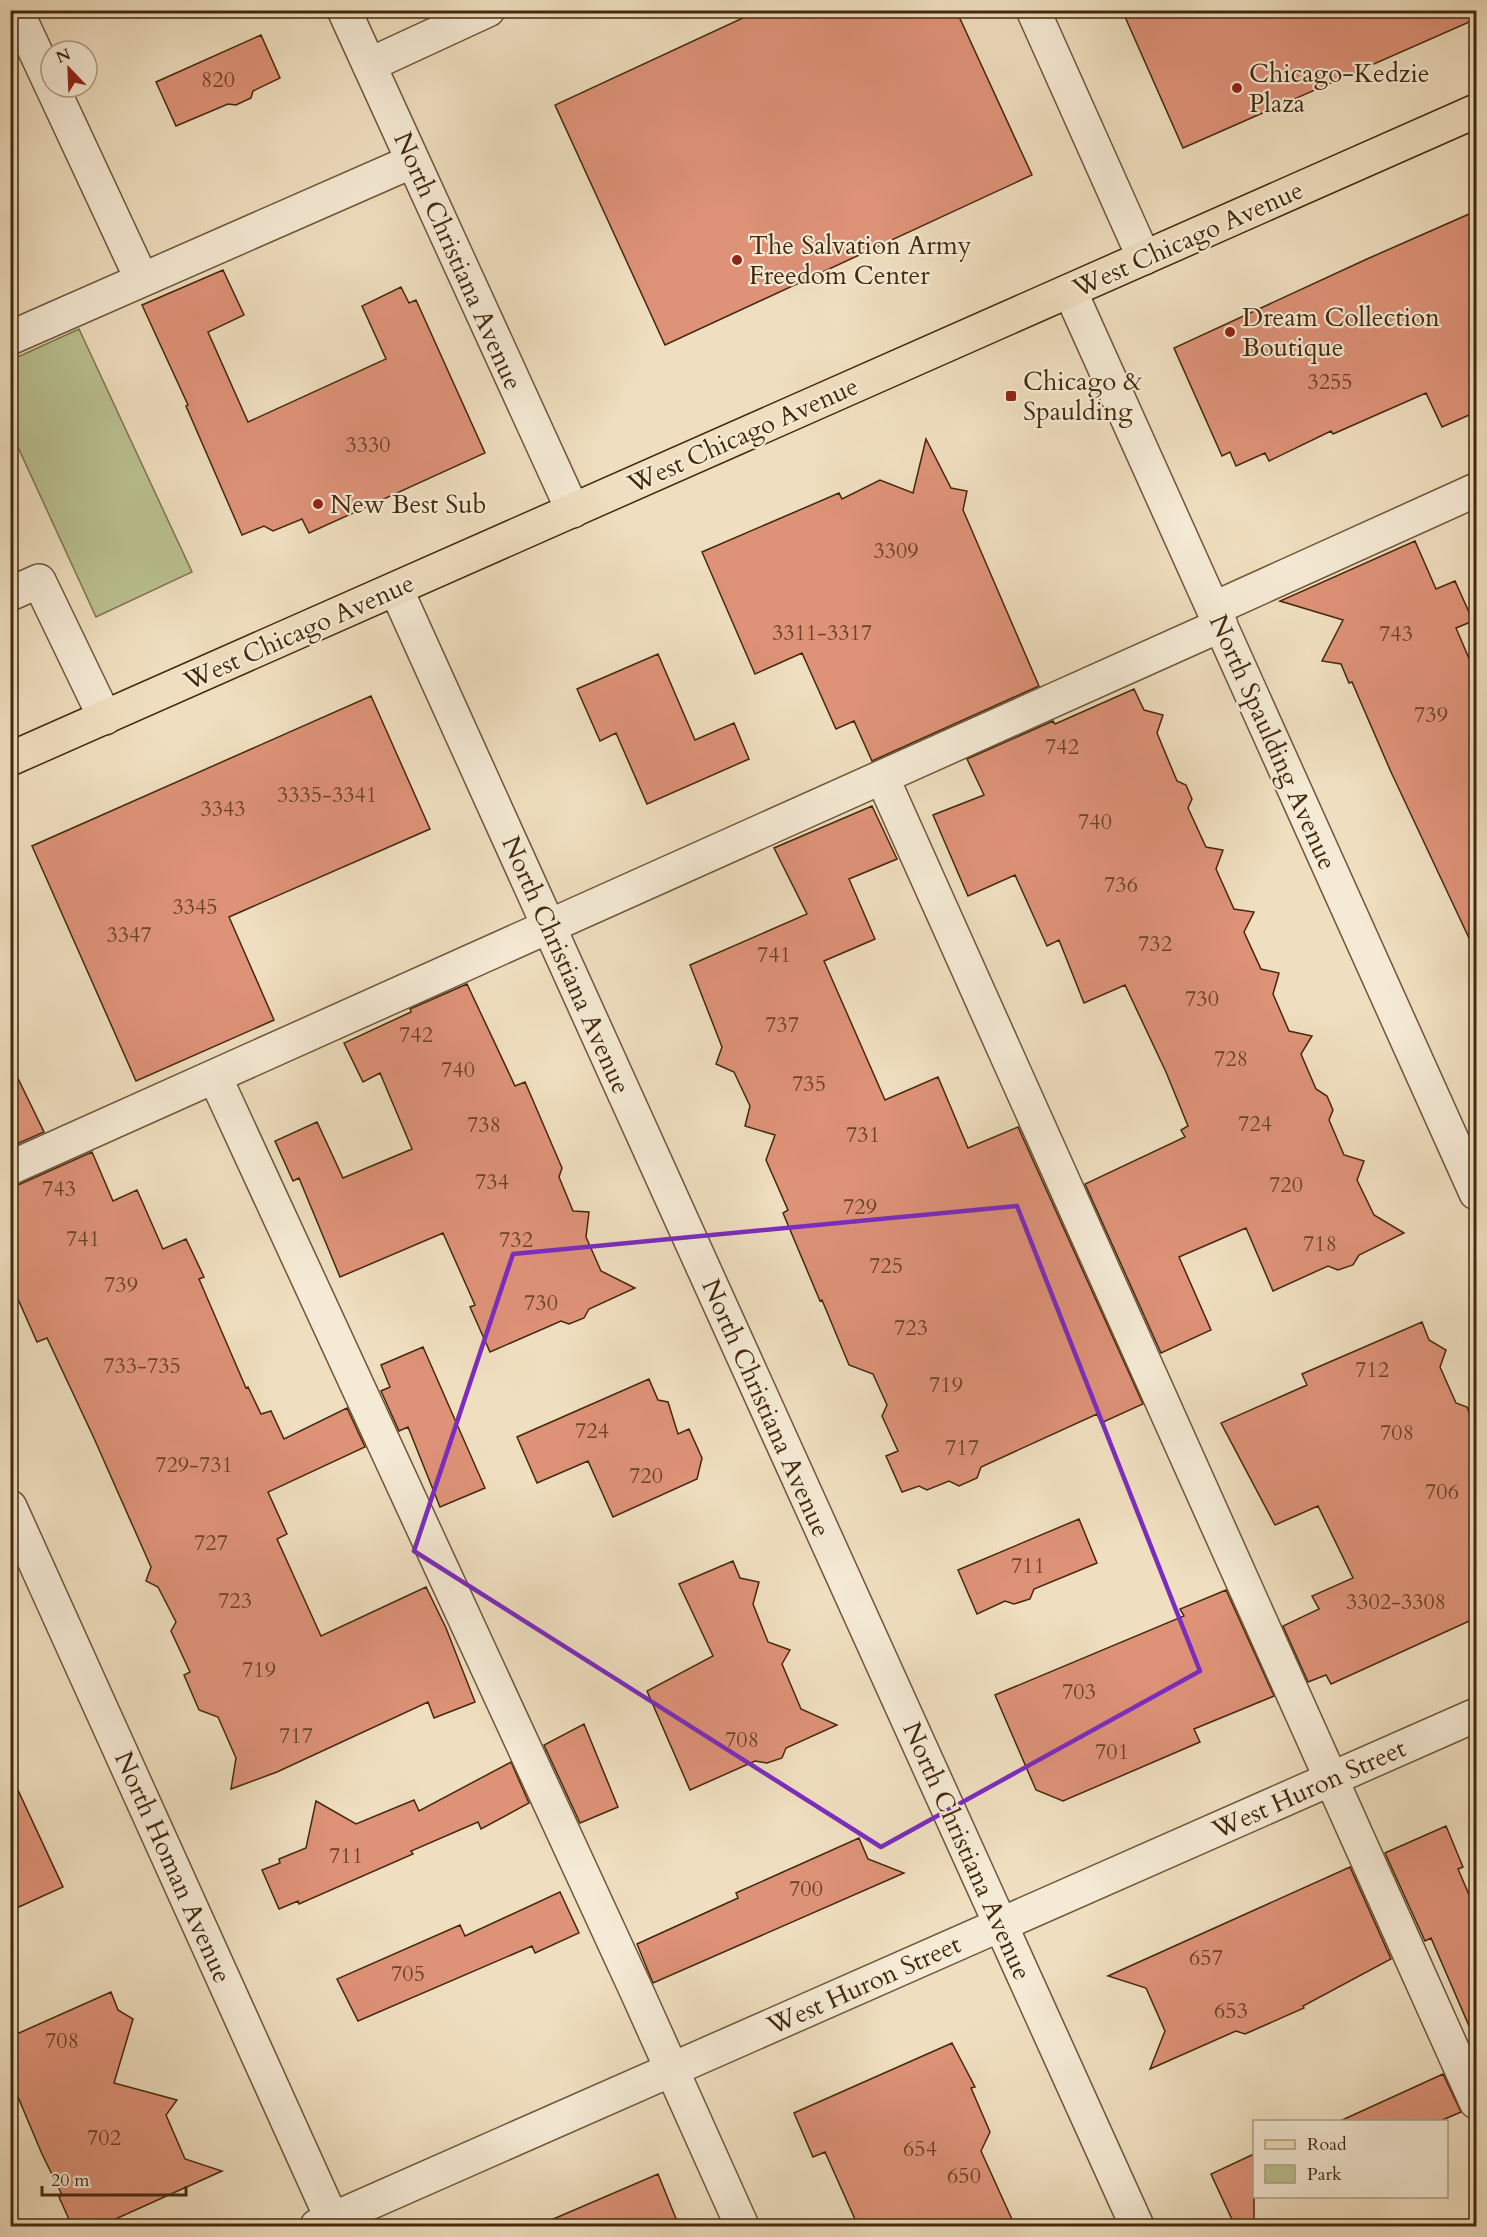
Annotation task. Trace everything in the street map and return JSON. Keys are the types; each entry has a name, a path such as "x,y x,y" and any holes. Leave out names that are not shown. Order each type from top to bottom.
{"main road":[{"name":"West Chicago Avenue","path":"10,759 1476,111"}],"street":[{"path":"16,10 39,60"},
{"name":"North Christiana Avenue","path":"344,10 573,511"},
{"path":"369,65 488,10"},
{"path":"1033,10 1144,258"},
{"path":"57,99 142,280"},
{"path":"10,338 413,161"},
{"name":"North Spaulding Avenue","path":"1070,291 1476,1193"},
{"path":"10,1168 882,777 1476,490"},
{"path":"10,594 39,582 105,718"},
{"name":"North Christiana Avenue","path":"396,589 1137,2226"},
{"path":"882,777 1476,2102"},
{"path":"215,1077 742,2226"},
{"name":"North Homan Avenue","path":"10,1507 328,2224"},
{"name":"West Huron Street","path":"328,2224 1476,1715"}],"highlighted area":[{"path":"1017,1206 1200,1671 881,1847 414,1551 513,1254"}],"green space":[{"path":"79,329 192,572 96,617 11,432 11,360"}],"building":[{"name":"The Salvation Army Freedom Center","path":"760,10 956,10 1032,175 665,345 555,105"},
{"name":"Chicago-Kedzie Plaza","path":"1122,10 1476,10 1476,19 1183,148"},
{"path":"261,35 280,78 253,91 251,98 236,105 228,104 176,126 156,82"},
{"path":"1476,211 1476,412 1442,427 1426,393 1333,434 1331,431 1269,461 1265,453 1236,466 1230,452 1222,456 1174,348"},
{"path":"223,270 244,315 208,332 248,422 386,359 362,306 401,287 409,303 416,300 485,453 309,533 302,519 273,531 264,526 242,535 186,406 188,405 142,305"},
{"path":"926,439 951,488 967,491 963,510 1039,686 872,761 854,721 836,729 802,653 755,674 702,552 839,493 842,499 880,480 913,493"},
{"path":"1415,541 1436,589 1455,581 1473,621 1456,628 1476,675 1476,953 1391,772 1352,682 1349,683 1341,664 1322,661 1343,620 1280,601"},
{"path":"658,654 695,740 734,723 749,759 647,804 616,733 600,741 577,689"},
{"path":"1134,689 1144,710 1163,715 1157,733 1177,781 1186,785 1192,799 1188,808 1206,847 1223,850 1216,869 1234,909 1254,912 1244,932 1261,969 1279,973 1273,994 1289,1031 1312,1036 1301,1054 1316,1089 1327,1096 1333,1110 1329,1120 1344,1155 1364,1161 1357,1180 1374,1215 1404,1233 1359,1255 1353,1265 1338,1270 1328,1266 1273,1291 1246,1228 1179,1257 1211,1330 1161,1353 1085,1184 1185,1137 1181,1130 1188,1126 1166,1072 1125,985 1084,1003 1059,940 1047,946 1015,875 968,896 933,815 984,795 967,759 1053,721 1055,724"},
{"path":"371,696 430,829 229,917 274,1020 136,1081 32,846"},
{"path":"872,806 897,859 849,879 875,939 824,961 885,1100 938,1077 968,1148 1018,1127 1143,1404 1101,1423 1097,1414 981,1467 977,1478 959,1486 949,1481 927,1490 919,1486 902,1492 886,1456 898,1451 882,1416 887,1405 873,1374 849,1365 822,1300 820,1301 783,1213 788,1210 766,1160 775,1135 745,1126 750,1106 734,1072 716,1064 722,1047 690,965 807,914 774,848"},
{"path":"467,984 515,1086 525,1082 562,1168 559,1177 573,1211 589,1212 586,1237 601,1271 635,1288 589,1309 584,1318 569,1324 561,1321 490,1352 470,1307 475,1305 443,1233 340,1277 299,1178 293,1181 275,1141 317,1122 343,1178 412,1149 380,1073 363,1082 344,1043 411,1012 410,1009"},
{"path":"10,1062 44,1132 10,1147"},
{"path":"92,1152 113,1201 137,1190 163,1249 186,1239 204,1277 199,1279 246,1388 248,1387 261,1414 271,1411 284,1439 347,1408 365,1447 268,1492 287,1534 277,1539 321,1636 426,1587 446,1628 475,1702 434,1718 428,1702 277,1772 231,1789 236,1758 218,1717 199,1710 184,1675 190,1672 171,1631 176,1622 158,1587 146,1581 151,1567 93,1436 47,1338 37,1342 10,1281 10,1186 18,1185"},
{"path":"1422,1322 1429,1340 1446,1350 1440,1367 1456,1403 1467,1407 1476,1430 1476,1618 1331,1684 1326,1675 1308,1682 1283,1626 1319,1609 1312,1596 1353,1578 1318,1506 1275,1525 1221,1423 1307,1385 1302,1374"},
{"path":"423,1347 485,1488 440,1507 408,1427 399,1431 381,1391 390,1387 381,1365"},
{"path":"649,1379 658,1400 668,1402 678,1434 689,1429 702,1458 697,1479 613,1517 588,1461 537,1483 517,1437"},
{"path":"1079,1519 1097,1563 1034,1589 1030,1599 1014,1604 1005,1601 977,1614 958,1570"},
{"path":"733,1561 740,1578 759,1582 753,1604 768,1642 790,1650 782,1664 801,1709 837,1725 786,1748 782,1758 767,1763 755,1761 690,1790 647,1691 713,1656 679,1584"},
{"path":"1226,1590 1274,1696 1194,1729 1200,1742 1063,1801 1036,1790 995,1695 1184,1616 1180,1609"},
{"path":"584,1724 618,1807 580,1823 544,1745"},
{"path":"511,1762 529,1803 481,1829 478,1822 411,1851 413,1854 299,1904 298,1901 279,1909 262,1870 280,1863 279,1859 306,1848 316,1801 356,1824 414,1800 419,1811"},
{"path":"10,1773 63,1887 10,1911"},
{"path":"1446,1826 1463,1867 1458,1869 1476,1911 1476,2042 1431,1938 1425,1941 1385,1853"},
{"path":"859,1838 868,1859 904,1873 653,1983 637,1944 738,1898 736,1893"},
{"path":"1350,1867 1391,1959 1303,2006 1304,2008 1245,2034 1236,2031 1150,2069 1165,2031 1146,1988 1108,1976"},
{"path":"560,1892 579,1933 535,1953 532,1946 358,2021 337,1979 460,1925 465,1936"},
{"path":"111,1992 118,2010 133,2019 114,2083 177,2100 166,2115 185,2159 222,2171 100,2226 72,2226 59,2197 62,2195 10,2078 10,2037"},
{"path":"952,2043 975,2087 971,2088 990,2132 981,2151 1015,2226 858,2226 825,2152 813,2157 794,2113"},
{"path":"1443,2074 1461,2112 1442,2120 1342,2120"},
{"path":"1253,2154 1254,2226 1235,2226 1211,2174"},
{"path":"658,2174 679,2226 537,2226"}],"place":[{"name":"Chicago-Kedzie Plaza","path":"1237,88"},
{"name":"The Salvation Army Freedom Center","path":"737,260"},
{"name":"Dream Collection Boutique","path":"1230,332"},
{"name":"Chicago & Spaulding","path":"1011,396"},
{"name":"New Best Sub","path":"318,504"}]}
